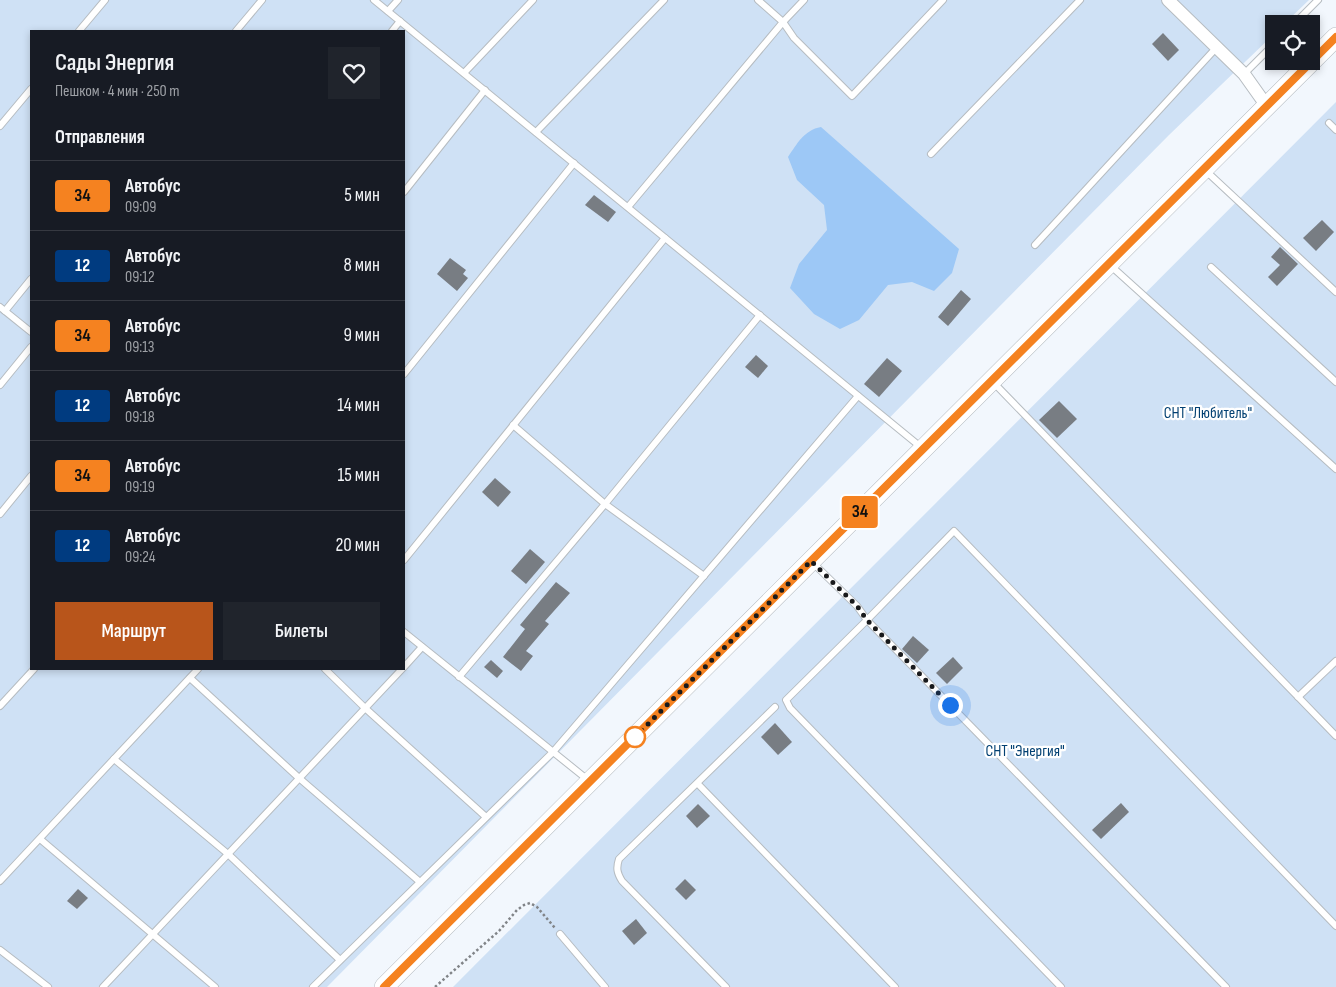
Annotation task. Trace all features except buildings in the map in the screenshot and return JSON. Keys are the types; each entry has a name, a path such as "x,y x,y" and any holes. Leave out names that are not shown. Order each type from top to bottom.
{"main road":[{"path":"384,987 1336,37"}],"street":[{"path":"1168,0 1244,74 1266,105"}],"lane":[{"path":"80,30 105,0"},
{"path":"237,30 262,0"},
{"path":"374,0 923,449"},
{"path":"388,11 398,0"},
{"path":"464,73 533,0"},
{"path":"536,132 664,0"},
{"path":"758,0 783,22 794,38 852,96 943,0"},
{"path":"628,207 783,22 804,0"},
{"path":"931,154 1080,0"},
{"path":"1303,15 1318,0"},
{"path":"393,30 400,21"},
{"path":"1035,245 1217,47"},
{"path":"1244,74 1265,53"},
{"path":"0,126 30,90"},
{"path":"405,191 485,90"},
{"path":"1329,123 1336,130"},
{"path":"405,373 574,163"},
{"path":"1203,168 1336,292"},
{"path":"405,559 665,238"},
{"path":"1108,263 1336,469"},
{"path":"1211,267 1336,382"},
{"path":"30,280 2,309 30,331"},
{"path":"459,677 605,504 760,315"},
{"path":"0,385 30,348"},
{"path":"991,380 1336,736"},
{"path":"313,987 553,752 858,396"},
{"path":"513,425 605,504 704,576"},
{"path":"0,514 30,477"},
{"path":"1061,987 790,708 786,700 954,531 1336,926"},
{"path":"811,561 857,606 867,620 1226,987"},
{"path":"405,633 590,782"},
{"path":"405,666 422,647"},
{"path":"1298,696 1336,661"},
{"path":"0,706 33,670"},
{"path":"0,881 197,670"},
{"path":"326,670 365,708 486,817"},
{"path":"103,987 401,670"},
{"path":"190,678 299,778 420,882"},
{"path":"726,987 622,881 616,866 619,859 775,707"},
{"path":"114,759 228,854 340,960"},
{"path":"698,784 894,987"},
{"path":"40,839 215,987"},
{"path":"560,934 602,986"},
{"path":"0,950 48,987"}],"path":[{"path":"435,987 499,931 517,910 524,905 530,903 537,907 560,934"}],"green space":[{"path":"0,0 1309,0 1293,15 1265,15 1265,43 1169,135 327,987 0,987"},
{"name":"СНТ \"Энергия\"","path":"1336,102 1336,987 453,987"}],"water":[{"path":"821,127 959,249 952,273 934,291 912,282 888,285 859,320 840,329 814,314 790,288 799,264 827,230 824,205 797,180 788,157 805,134"}],"bus line":[{"name":"34","path":"384,987 1336,37"}],"route":[{"path":"635,737 632,740 811,561 857,606 867,620 950,705"}],"park label":[{"name":"СНТ \"Любитель\"","path":"1208,412"}]}
